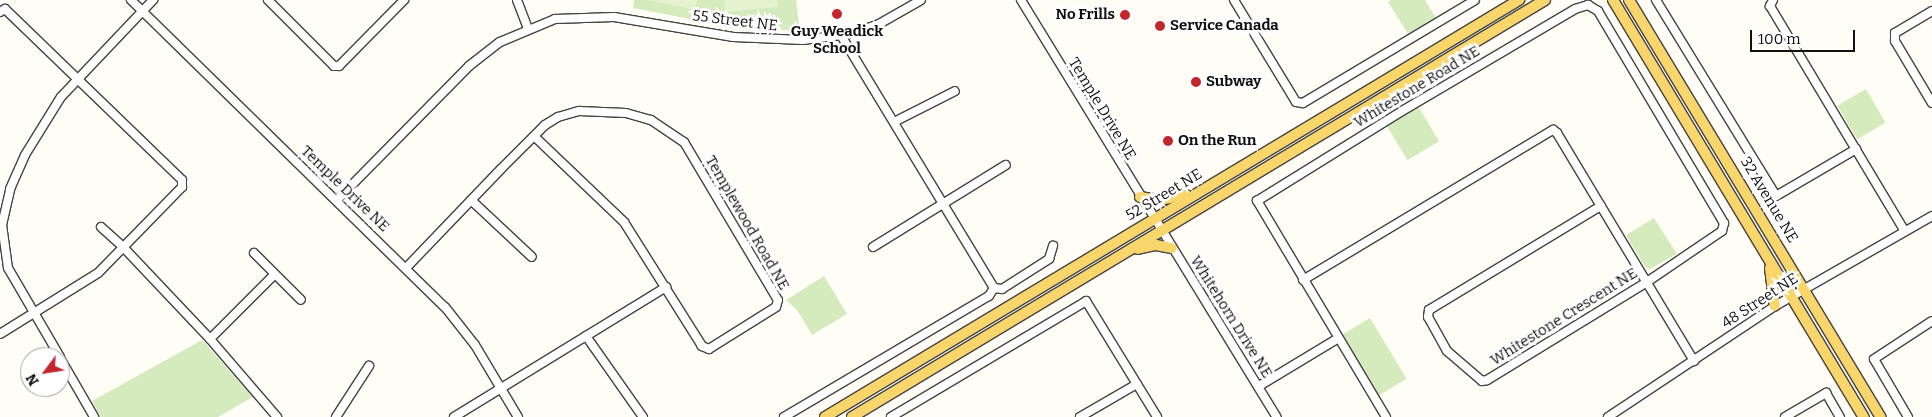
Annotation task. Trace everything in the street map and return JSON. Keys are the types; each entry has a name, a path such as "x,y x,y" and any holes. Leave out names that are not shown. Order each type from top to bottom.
{"main road":[{"name":"52 Street NE","path":"825,417 1519,0"},
{"name":"52 Street NE","path":"852,417 1545,0"},
{"name":"32 Avenue NE","path":"1613,0 1864,417"},
{"name":"32 Avenue NE","path":"1629,0 1881,417"},
{"path":"1140,197 1166,200 1198,192"},
{"path":"1130,250 1156,245 1172,248"},
{"path":"1767,255 1776,306"}],"street":[{"name":"Temple Drive NE","path":"131,0 337,200 460,323 518,417"},
{"path":"54,347 8,268 2,226 10,189 24,156 48,115 78,78 154,0"},
{"path":"268,0 334,66 339,66 404,0"},
{"path":"275,7 281,0"},
{"path":"517,0 528,28"},
{"name":"Temple Drive NE","path":"1021,0 1161,231"},
{"path":"1234,0 1296,102 1304,103 1475,0"},
{"path":"1656,0 1776,196 1856,149"},
{"path":"1773,0 1770,6 1904,230"},
{"name":"55 Street NE","path":"337,200 469,66 500,42 528,28 555,19 614,17 770,41 842,37 879,24 917,1"},
{"name":"Whitestone Road NE","path":"1386,417 1337,339 1257,201 1402,111 1575,9 1588,5 1598,11 1724,223"},
{"path":"0,12 5,9 182,180 182,186 124,248 85,283 0,334"},
{"path":"1932,11 1895,33 1895,41 1932,103"},
{"path":"842,37 994,288"},
{"path":"894,122 955,91"},
{"name":"Templewood Road NE","path":"406,268 534,136 558,117 579,111 626,113 651,120 667,128 684,142 778,300 776,306 709,349 702,346 624,222 534,136"},
{"path":"1303,280 1553,130 1558,133 1694,361"},
{"path":"873,246 1006,165"},
{"path":"471,200 532,257"},
{"name":"Whitestone Crescent NE","path":"1601,206 1429,310 1428,317 1447,351 1482,381 1487,380 1647,282 1722,231 1724,223"},
{"name":"48 Street NE","path":"1611,416 1776,306 1904,230 1932,216"},
{"path":"101,227 124,248 210,339 277,417"},
{"name":"Whitehorn Drive NE","path":"1161,231 1277,417"},
{"path":"994,288 1002,289 1049,260 1052,246"},
{"path":"254,253 301,300"},
{"path":"210,339 274,275"},
{"path":"454,417 500,386 666,287"},
{"path":"784,417 989,296 994,288"},
{"path":"892,417 1086,301 1157,417"},
{"path":"1908,417 1874,359 1932,321"},
{"path":"586,336 643,417"},
{"path":"1259,386 1337,339"},
{"path":"336,417 369,366"},
{"path":"70,375 94,417"},
{"path":"1080,417 1137,384"},
{"path":"1785,417 1826,393 1840,417"}],"green space":[{"path":"634,0 796,0 800,31 731,27 633,8"},
{"path":"648,0 697,0 695,10"},
{"path":"724,0 777,0 778,7 725,12"},
{"path":"1391,0 1425,0 1436,18 1408,34 1388,2"},
{"path":"1866,89 1886,123 1857,139 1837,106"},
{"path":"1418,106 1439,141 1407,160 1386,125"},
{"path":"1654,218 1677,254 1650,269 1645,267 1626,235"},
{"path":"824,276 847,314 812,335 797,310 786,300"},
{"path":"1370,318 1407,379 1377,396 1341,336"},
{"path":"202,340 253,397 218,417 101,417 92,401"}],"place":[{"name":"Guy Weadick School","path":"837,14"},
{"name":"No Frills","path":"1125,15"},
{"name":"Service Canada","path":"1160,26"},
{"name":"Subway","path":"1196,82"},
{"name":"On the Run","path":"1168,141"}]}
